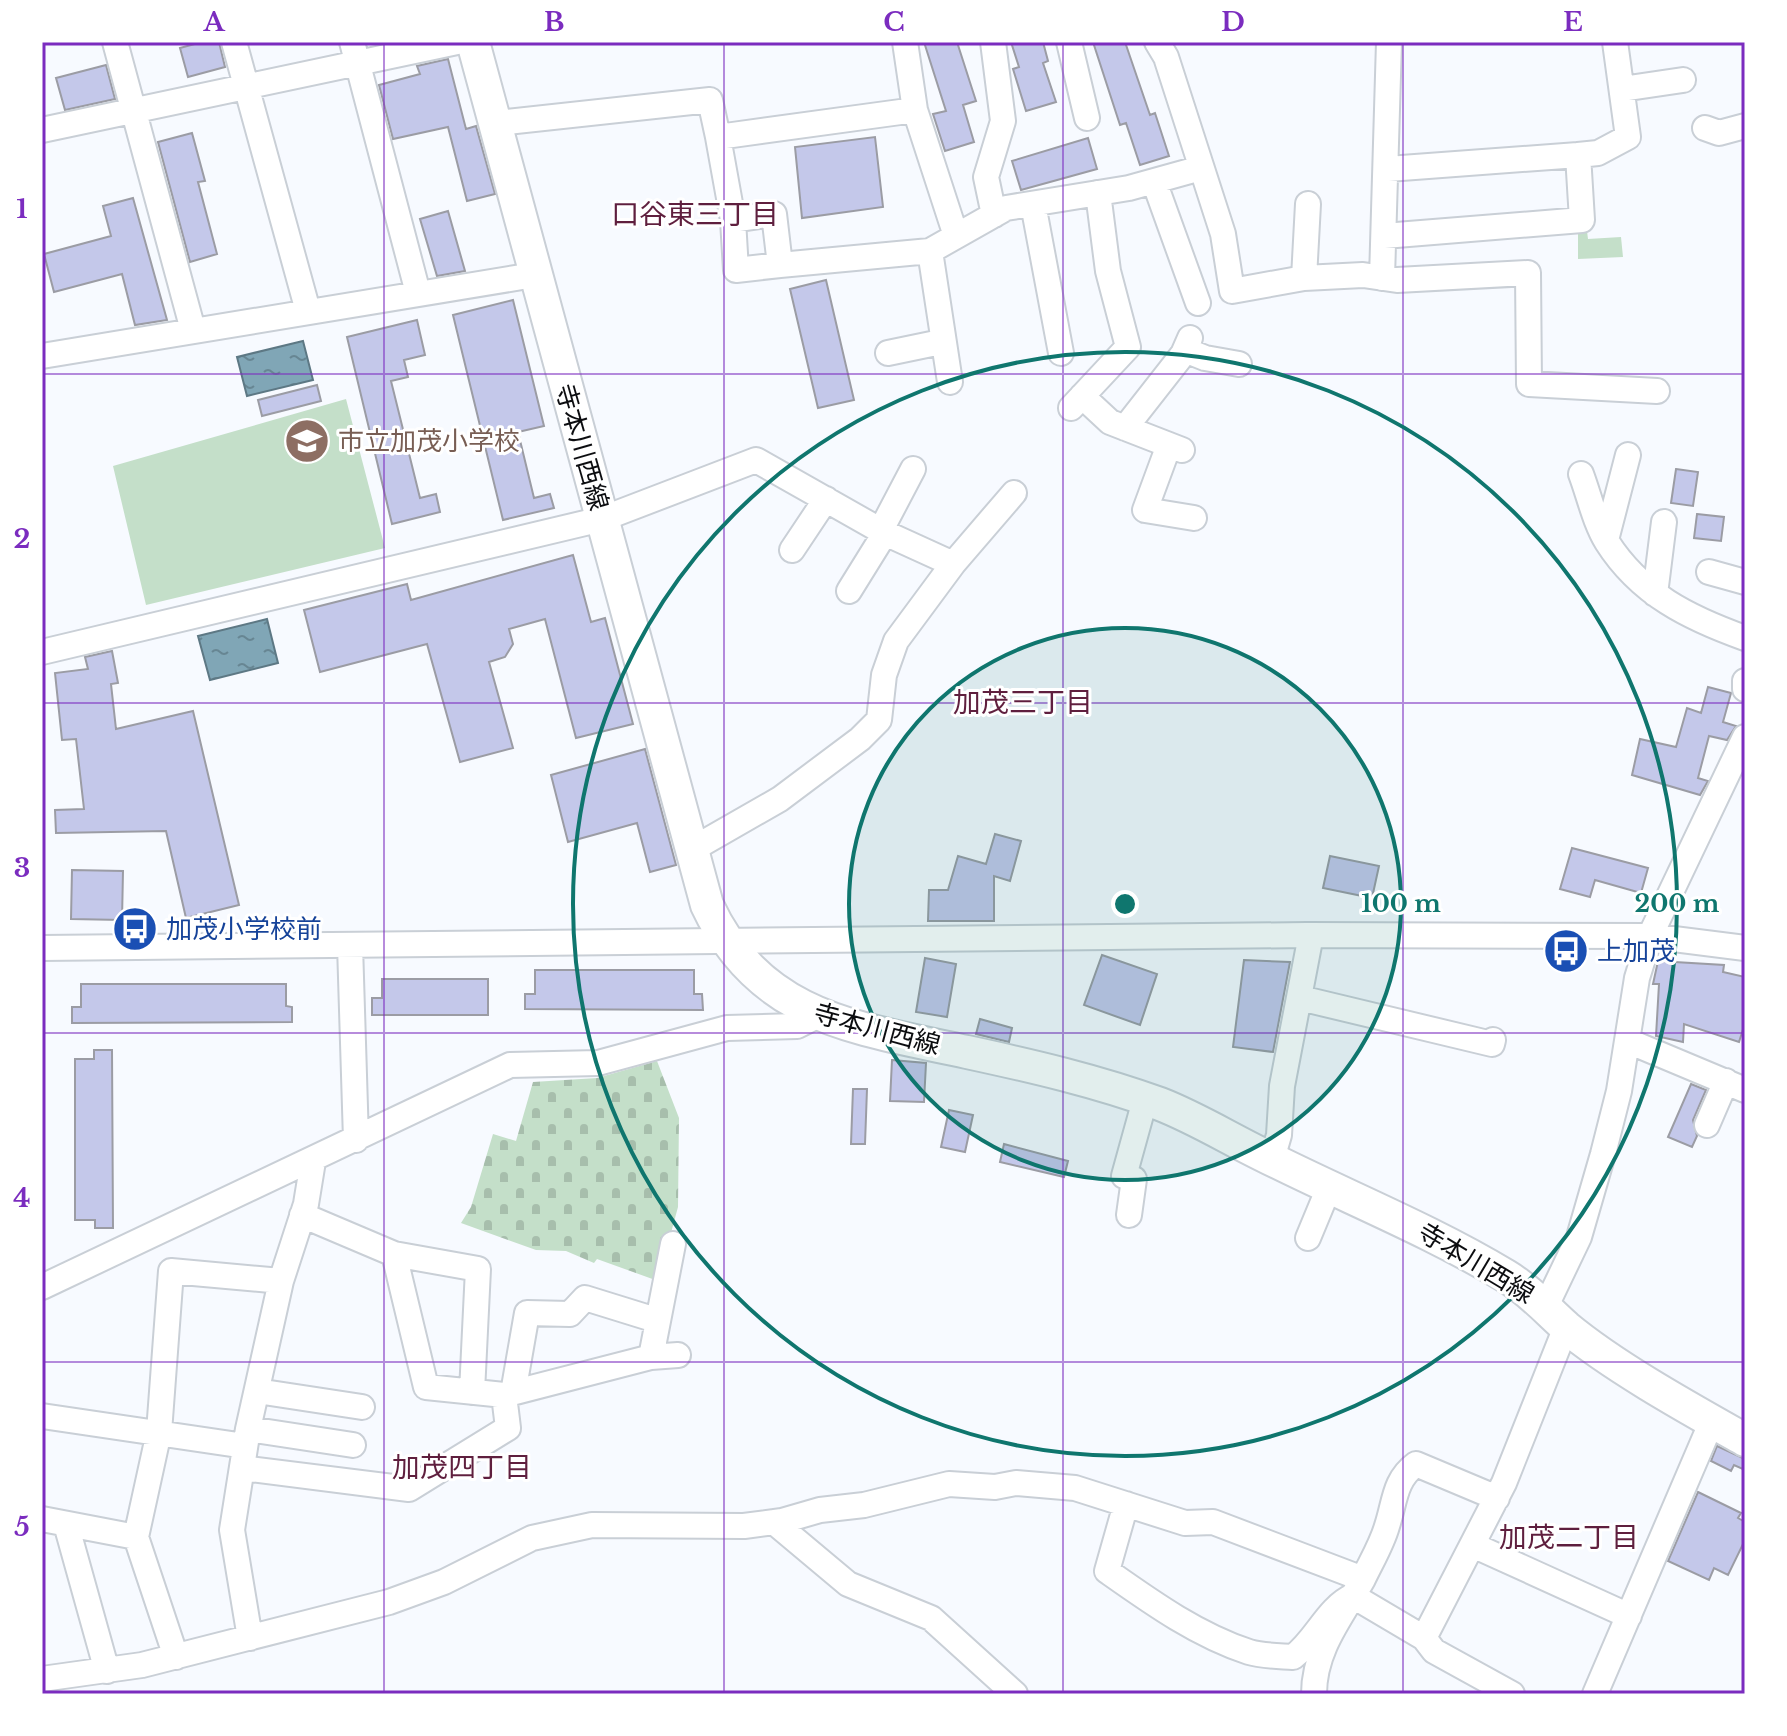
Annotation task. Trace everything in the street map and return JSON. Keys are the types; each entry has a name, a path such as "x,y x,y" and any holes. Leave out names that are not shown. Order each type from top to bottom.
{"main road":[{"name":"寺本川西線","path":"473,42 707,905 728,943 760,980 817,1016 888,1036 1082,1080 1202,1122 1507,1276 1556,1316 1745,1440"}],"street":[{"path":"115,42 193,330"},
{"path":"234,42 308,311"},
{"path":"42,130 247,87 354,52 457,42"},
{"path":"905,42 915,110 956,236"},
{"path":"993,42 1003,121 986,177 994,215"},
{"path":"1069,42 1087,118"},
{"path":"1157,42 1166,57 1223,234 1232,291 1304,278 1363,275 1410,288 1528,273 1529,384 1657,391"},
{"path":"1382,278 1388,169 1389,42"},
{"path":"1388,169 1598,153 1628,137 1622,89 1608,47"},
{"path":"354,52 418,293"},
{"path":"1622,89 1666,77"},
{"path":"497,123 710,100 733,220 736,270 930,251 1006,208 1098,193 1201,168"},
{"path":"718,137 915,110"},
{"path":"1705,128 1719,133 1745,126"},
{"path":"1384,236 1582,220 1578,155"},
{"path":"1154,181 1198,303"},
{"path":"1098,193 1122,294 1128,347 1076,402 1110,422 1176,448 1145,510 1194,518"},
{"path":"1033,204 1061,353"},
{"path":"1304,278 1308,204"},
{"path":"733,220 774,214 780,265"},
{"path":"930,251 941,342 950,382"},
{"path":"42,356 534,275"},
{"path":"888,353 941,342"},
{"path":"1125,428 1187,344 1205,358 1239,364"},
{"path":"1606,540 1628,455"},
{"path":"42,652 602,519 756,460 883,531 953,564"},
{"path":"849,591 913,469"},
{"path":"1581,474 1606,540 1639,584 1694,619 1745,638"},
{"path":"691,850 780,799 860,739 879,720 884,675 896,641 953,564 1014,493"},
{"path":"792,550 826,499"},
{"path":"1655,594 1664,522"},
{"path":"1709,572 1745,582"},
{"path":"1745,681 1745,689"},
{"path":"1424,1638 1475,1546 1497,1498 1556,1316 1603,1154 1628,1041 1637,978 1650,936 1745,737"},
{"path":"1272,1159 1279,1135 1282,1086 1310,940 1307,935"},
{"path":"42,948 1307,935 1650,936 1745,948"},
{"path":"350,945 356,1140"},
{"path":"1300,998 1430,1034 1492,1044"},
{"path":"42,1287 510,1065 598,1063 727,1028 797,1026 817,1016"},
{"path":"1628,1041 1735,1086 1707,1125"},
{"path":"1129,1215 1134,1179 1124,1176 1145,1100"},
{"path":"250,1638 232,1530 245,1447 281,1281 302,1215 313,1161"},
{"path":"1308,1238 1330,1185"},
{"path":"302,1215 394,1254 478,1269 472,1392"},
{"path":"651,1357 673,1244"},
{"path":"394,1254 426,1387 508,1394 651,1357 678,1355"},
{"path":"176,1657 136,1537 159,1432 171,1271 281,1281"},
{"path":"42,1416 245,1447 409,1489 508,1428 508,1394 527,1313 570,1314 585,1298 656,1320"},
{"path":"257,1391 362,1407"},
{"path":"1595,1694 1712,1421"},
{"path":"245,1447 353,1445"},
{"path":"1314,1694 1317,1664 1343,1607 1358,1588 1387,1528 1396,1489 1404,1472 1416,1464 1497,1498"},
{"path":"42,1679 107,1671 176,1657 389,1602 444,1582 532,1538 592,1525 744,1526 820,1510 864,1505 949,1484 995,1487 1016,1483 1075,1488 1185,1523 1213,1522 1358,1588 1424,1638 1434,1651 1498,1691"},
{"path":"1126,1504 1107,1571 1163,1611 1251,1653 1293,1657 1308,1646 1340,1602 1358,1588"},
{"path":"42,1519 136,1537"},
{"path":"774,1522 848,1584 931,1618 1015,1694"},
{"path":"66,1524 107,1671"},
{"path":"1475,1546 1629,1616"}],"green space":[{"path":"1587,231 1588,239 1621,237 1623,257 1578,259 1578,233"},
{"path":"346,399 385,548 146,605 113,466"},
{"path":"657,1061 679,1118 678,1207 658,1281 597,1259 594,1263 566,1251 536,1250 461,1223 471,1207 493,1134 516,1141 533,1082 597,1078"}],"water":[{"path":"303,341 313,380 247,396 237,357"},
{"path":"267,619 278,663 210,680 198,636"}],"building":[{"path":"202,42 219,42 225,67 188,77 180,48"},
{"path":"924,42 957,42 976,101 963,105 974,142 945,151 933,114 946,111"},
{"path":"1011,42 1043,42 1048,61 1043,63 1056,102 1026,111 1013,69 1019,67"},
{"path":"1093,42 1125,42 1150,115 1155,113 1169,156 1140,165 1126,123 1120,125"},
{"path":"448,59 466,129 476,126 495,194 467,201 448,127 393,139 379,85 420,74 417,66"},
{"path":"106,65 115,99 65,110 56,78"},
{"path":"192,133 205,181 198,182 217,254 190,262 158,142"},
{"path":"875,137 883,207 802,218 795,147"},
{"path":"1088,138 1097,169 1021,190 1012,161"},
{"path":"133,198 167,320 135,325 122,274 54,292 44,254 111,236 103,206"},
{"path":"448,211 465,271 437,276 420,219"},
{"path":"826,280 854,400 818,408 790,289"},
{"path":"513,300 544,426 518,432 534,498 550,494 554,508 503,520 453,315"},
{"path":"417,320 425,355 404,360 408,377 391,381 420,498 436,494 440,512 392,524 347,337"},
{"path":"317,385 321,401 262,416 258,400"},
{"path":"1676,469 1698,472 1693,506 1671,503"},
{"path":"1697,514 1724,517 1721,541 1694,538"},
{"path":"573,555 591,622 605,618 633,724 576,738 545,619 509,629 513,644 505,657 489,662 513,748 460,762 427,644 320,672 304,610 407,584 411,600"},
{"path":"112,651 118,683 111,684 116,729 193,711 239,905 186,918 166,831 56,833 55,810 84,809 76,739 62,740 55,673 88,669 85,657"},
{"path":"1708,687 1731,693 1723,722 1736,726 1727,740 1709,736 1698,778 1708,781 1700,795 1632,775 1640,739 1676,747 1687,708 1701,713"},
{"path":"645,749 676,865 650,872 637,823 568,842 551,775"},
{"path":"995,834 1021,841 1010,881 994,876 994,921 928,921 929,890 948,890 958,856 986,864"},
{"path":"1572,848 1648,868 1641,893 1595,880 1590,897 1560,889"},
{"path":"1330,856 1379,866 1372,898 1323,888"},
{"path":"72,870 123,871 122,920 71,919"},
{"path":"1102,955 1157,974 1140,1025 1084,1005"},
{"path":"925,958 956,964 947,1017 916,1012"},
{"path":"1244,960 1290,962 1273,1052 1233,1047"},
{"path":"1658,961 1724,965 1723,972 1745,977 1745,1023 1739,1042 1684,1024 1683,1042 1656,1036 1659,984 1653,984"},
{"path":"535,970 694,970 694,994 702,994 703,1010 525,1009 525,994 535,994"},
{"path":"382,979 488,979 488,1015 372,1015 372,998 382,998"},
{"path":"81,984 286,984 286,1006 292,1007 292,1022 72,1023 72,1007 81,1007"},
{"path":"980,1019 1012,1028 1009,1042 976,1034"},
{"path":"94,1050 112,1050 113,1228 95,1228 95,1220 75,1220 75,1059 94,1059"},
{"path":"892,1060 926,1063 924,1102 890,1101"},
{"path":"1691,1084 1706,1090 1693,1120 1697,1136 1692,1147 1668,1137"},
{"path":"853,1089 867,1089 865,1144 851,1144"},
{"path":"949,1110 973,1115 965,1152 941,1147"},
{"path":"1004,1144 1068,1161 1064,1177 1000,1162"},
{"path":"1717,1446 1745,1459 1745,1470 1734,1465 1731,1471 1711,1461"},
{"path":"1698,1492 1741,1513 1738,1518 1745,1522 1745,1540 1728,1575 1714,1568 1709,1580 1668,1561"}],"place":[{"name":"市立加茂小学校","path":"307,441"},
{"name":"加茂小学校前","path":"135,929"},
{"name":"上加茂","path":"1566,951"}],"district":[{"name":"口谷東三丁目","path":"695,214"},
{"name":"加茂三丁目","path":"1023,702"},
{"name":"加茂四丁目","path":"462,1467"},
{"name":"加茂二丁目","path":"1569,1537"}]}
